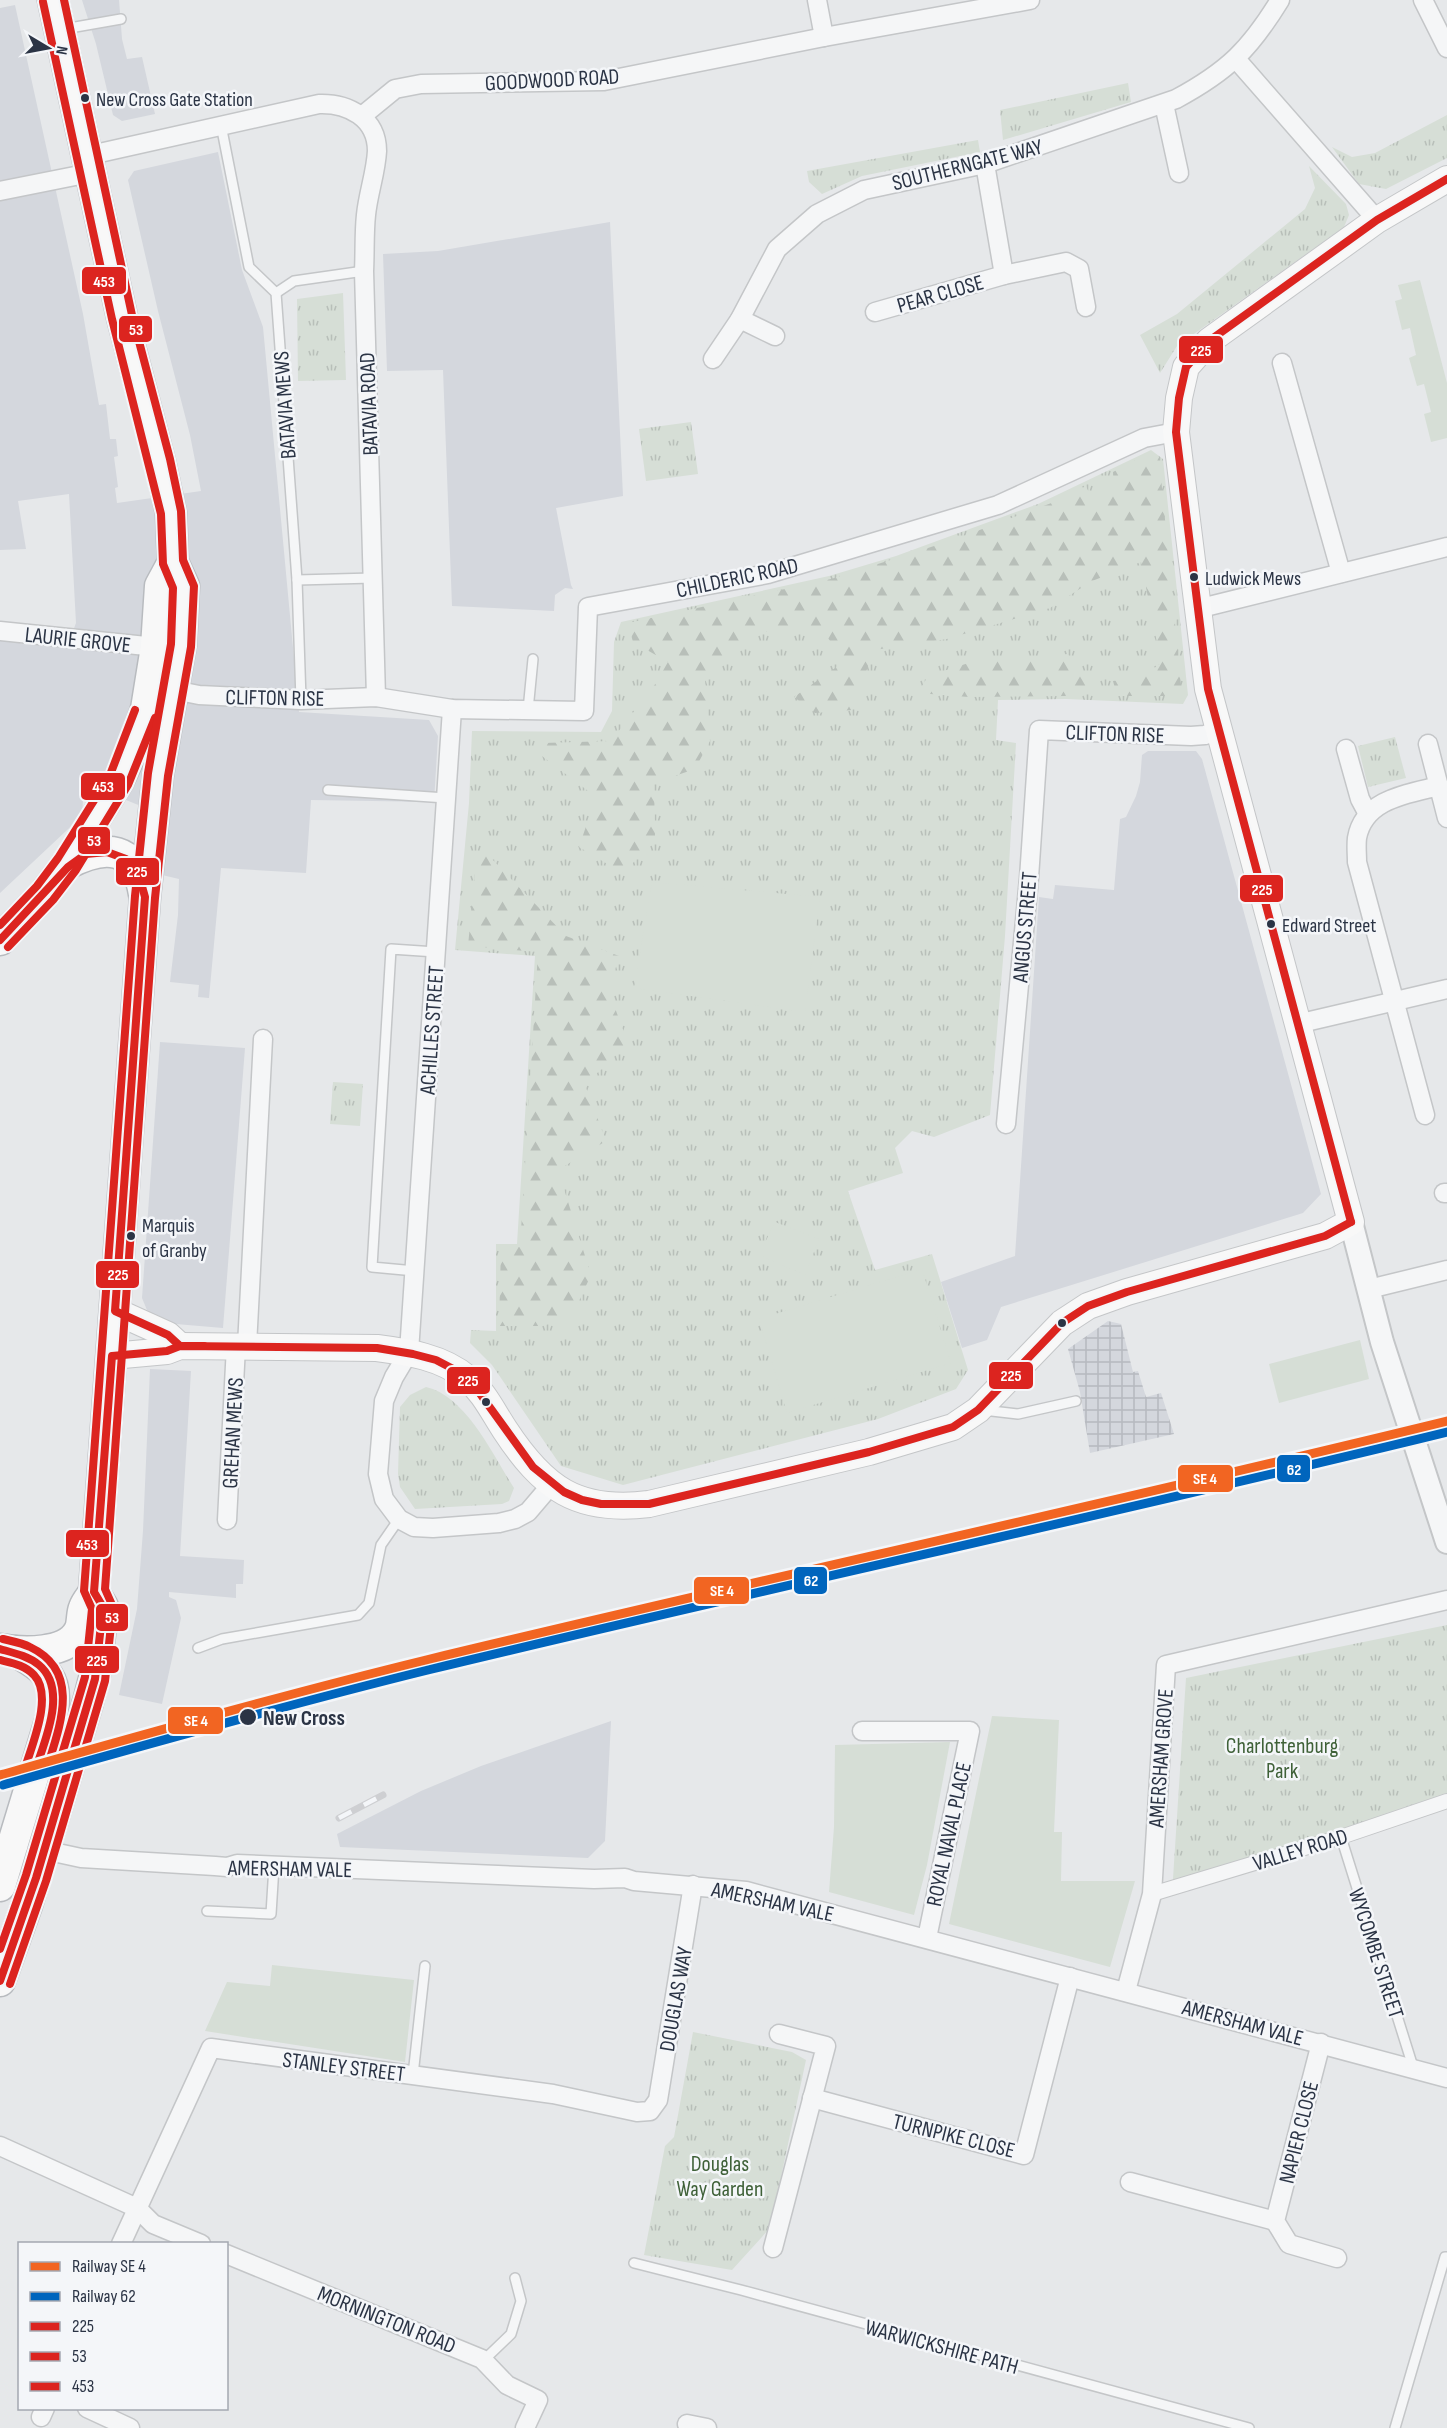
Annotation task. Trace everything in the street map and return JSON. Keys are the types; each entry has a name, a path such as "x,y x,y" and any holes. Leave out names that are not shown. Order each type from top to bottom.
{"highway":[{"path":"7,1650 60,1647 70,1642 81,1628 84,1607 94,1592 145,897 157,783 181,645 184,595 184,586 173,562 169,503 122,317 52,0"},
{"path":"0,940 45,893 67,864 119,780 130,756 146,709 156,647 160,586 173,562"},
{"path":"67,864 87,854 102,850 114,853 135,865 142,879 145,897"},
{"path":"0,1981 46,1843 96,1671 103,1607 94,1592"},
{"path":"0,1886 55,1700 50,1680 44,1670 35,1662 7,1650"}],"main road":[{"path":"112,1356 167,1351 180,1346 377,1348 409,1352 449,1366 468,1378 485,1397 529,1465 551,1485 581,1500 610,1506 649,1504 918,1439 953,1427 978,1410 1062,1323 1088,1306 1127,1292 1325,1236 1350,1222 1208,689 1176,432 1179,398 1186,367 1209,341 1377,219 1447,178"},
{"path":"115,1311 168,1335 180,1346"}],"street":[{"path":"817,0 824,37"},
{"name":"GOODWOOD ROAD","path":"362,116 395,89 421,84 604,81 824,37 1030,0"},
{"name":"SOUTHERNGATE WAY","path":"713,359 740,319 777,249 817,214 864,190 985,164 1164,104 1204,83 1236,59 1260,33 1280,0"},
{"path":"1423,0 1447,48"},
{"path":"1236,59 1377,219"},
{"path":"0,191 221,125 319,104 347,107 362,116"},
{"path":"1164,104 1179,173"},
{"name":"BATAVIA ROAD","path":"362,116 372,130 377,150 366,215 364,271 376,697"},
{"name":"PEAR CLOSE","path":"985,164 1004,275"},
{"name":"PEAR CLOSE","path":"875,312 1004,275 1066,262 1079,269 1086,307"},
{"path":"740,319 775,336"},
{"path":"1282,363 1341,573"},
{"name":"CHILDERIC ROAD","path":"376,697 452,709 584,711 588,607 768,574 998,505 1144,438 1176,432"},
{"path":"1197,609 1447,547"},
{"name":"LAURIE GROVE","path":"0,631 156,647"},
{"name":"CLIFTON RISE","path":"174,690 199,695 302,700 376,697"},
{"name":"ACHILLES STREET","path":"409,1352 452,709"},
{"name":"CLIFTON RISE","path":"1038,730 1191,736 1205,735 1218,729"},
{"name":"ANGUS STREET","path":"1006,1124 1029,878 1038,730"},
{"path":"1428,744 1447,818"},
{"path":"1346,749 1360,799 1368,814"},
{"path":"1425,1115 1357,862 1357,837 1368,814 1386,800 1439,786"},
{"path":"1298,1024 1447,989"},
{"name":"GREHAN MEWS","path":"227,1520 242,1346 262,1039"},
{"path":"1350,1222 1382,1342 1447,1542"},
{"path":"1369,1289 1447,1270"},
{"path":"409,1352 394,1377 384,1401 378,1474 384,1499 399,1520 414,1527 433,1528 499,1523 515,1519 528,1512 551,1485"},
{"name":"AMERSHAM GROVE","path":"1126,1991 1152,1894 1166,1665 1447,1600"},
{"name":"ROYAL NAVAL PLACE","path":"862,1731 970,1731 927,1938"},
{"name":"VALLEY ROAD","path":"1152,1894 1341,1837 1447,1801"},
{"name":"AMERSHAM VALE","path":"46,1843 81,1858 227,1867 237,1864 594,1879 625,1878 634,1881 746,1891 1447,2078"},
{"name":"DOUGLAS WAY","path":"650,2110 658,2100 693,1885"},
{"name":"TURNPIKE CLOSE","path":"812,2098 1024,2154 1070,1977"},
{"path":"773,2248 826,2046 779,2034"},
{"name":"NAPIER CLOSE","path":"1275,2221 1321,2043"},
{"name":"STANLEY STREET","path":"122,2242 211,2048 553,2094 637,2112 650,2110"},
{"path":"0,2146 137,2208 153,2224 196,2242"},
{"path":"1130,2182 1275,2221 1289,2244 1336,2258"},
{"name":"MORNINGTON ROAD","path":"228,2255 484,2360 507,2385 538,2400 525,2428"},
{"path":"89,2410 130,2428"},
{"path":"687,2424 707,2428"}],"lane":[{"path":"59,30 121,20"},
{"path":"221,125 249,267 276,292 294,281 364,271"},
{"name":"BATAVIA MEWS","path":"276,292 297,580 302,700"},
{"path":"297,580 373,578"},
{"path":"528,710 533,659"},
{"path":"328,790 446,798"},
{"path":"415,1270 372,1268 381,1091 391,949 436,952"},
{"path":"978,1410 1018,1414 1076,1401"},
{"path":"198,1648 222,1639 358,1615 369,1603 381,1545 399,1520"},
{"name":"WYCOMBE STREET","path":"1341,1837 1414,2070"},
{"path":"207,1911 271,1914 274,1866"},
{"path":"412,2075 425,1966"},
{"path":"1395,2428 1445,2257 1447,2257"},
{"name":"WARWICKSHIRE PATH","path":"634,2264 741,2290 1249,2428"},
{"path":"484,2360 511,2334 521,2301 515,2278"}],"shaded area":[{"path":"82,0 119,0 122,39 127,59 142,57 155,114 122,121 113,115 96,44"},
{"path":"15,5 83,314 99,405 106,404 110,439 116,439 118,456 114,457 118,487 115,488 117,503 201,491 190,435 128,180 134,171 218,152 242,270 263,327 299,712 429,720 438,736 434,802 311,800 306,873 221,868 209,998 198,997 199,985 170,982 178,915 179,879 162,875 163,815 84,783 82,816 0,893 0,621 21,644 32,640 68,644 76,623 69,494 18,501 26,549 0,550 0,8"},
{"path":"610,222 623,496 556,508 573,589 565,588 555,595 554,611 452,606 443,370 387,371 383,254 438,251"},
{"path":"1148,751 1196,751 1202,759 1321,1194 1303,1213 1001,1307 987,1340 962,1348 941,1282 1015,1256 1039,897 1053,899 1055,885 1114,890 1120,819 1126,817 1136,796 1140,782 1142,755"},
{"path":"160,1042 245,1048 223,1328 164,1323 149,1315 142,1298"},
{"path":"1108,1321 1121,1324 1133,1372 1138,1371 1146,1397 1161,1393 1174,1434 1090,1453 1080,1392 1068,1349"},
{"path":"150,1369 191,1371 180,1556 244,1560 243,1584 236,1584 236,1598 169,1592 169,1597 176,1600 181,1618 162,1704 119,1695 137,1609"},
{"path":"611,1721 605,1841 588,1858 340,1847 337,1834 421,1791 481,1766"}],"green space":[{"path":"1128,83 1131,102 1003,140 1000,110"},
{"path":"1447,115 1447,158 1386,189 1359,184 1332,147 1352,157 1375,153"},
{"path":"978,140 980,152 862,176 822,194 809,182 807,171"},
{"path":"1309,166 1346,204 1349,215 1344,227 1177,346 1160,373 1140,335 1177,314 1305,209 1315,188"},
{"path":"1420,280 1447,383 1447,438 1431,442 1424,414 1431,412 1424,384 1417,386 1409,358 1416,355 1410,328 1402,330 1395,301 1402,299 1398,285"},
{"path":"343,293 346,380 298,381 297,299"},
{"path":"691,422 698,474 646,481 639,429"},
{"path":"1151,450 1163,459 1188,695 1183,704 1066,699 998,700 996,740 1016,743 1005,936 990,1115 934,1137 912,1131 895,1148 903,1173 848,1191 875,1270 932,1254 968,1370 956,1389 878,1419 623,1485 561,1466 492,1365 470,1343 471,1330 496,1331 496,1244 517,1244 535,956 455,950 469,803 472,731 601,732 612,711 614,642 621,622 829,576 896,556 1038,504"},
{"path":"1151,452 1159,457 1182,696 1117,696 1113,681 1142,677 1161,663 1141,562 1092,581 1050,608 947,639 874,650 852,710 815,713 794,697 845,661 819,626 758,633 705,680 710,741 695,769 654,783 655,836 624,874 579,847 596,797 542,756 543,743 611,741 656,683 668,662 633,642 628,623 831,579 956,539 1054,502 1086,486 1093,502 1114,494 1113,472"},
{"path":"1067,654 1098,686 1065,696 969,697 918,693 928,676 981,659 1028,661"},
{"path":"1395,737 1406,778 1368,787 1358,746"},
{"path":"477,852 491,858 566,936 619,956 609,992 628,1043 585,1085 606,1141 558,1170 591,1275 572,1316 542,1326 499,1326 501,1247 520,1247 538,952 468,946"},
{"path":"652,882 820,897 805,1012 634,988"},
{"path":"333,1082 363,1084 360,1126 330,1124"},
{"path":"775,1222 819,1239 805,1275 759,1255"},
{"path":"922,1269 951,1363 787,1413 759,1319"},
{"path":"1360,1340 1369,1379 1279,1403 1269,1364"},
{"path":"426,1387 454,1402 477,1428 514,1488 509,1501 502,1504 415,1509 400,1487 398,1474 400,1407 410,1395"},
{"name":"Charlottenburg Park","path":"1447,1625 1447,1806 1172,1894 1186,1678"},
{"path":"992,1716 1059,1720 1054,1832 1062,1832 1061,1881 1135,1881 1110,1967 949,1924"},
{"path":"950,1742 927,1865 914,1915 829,1892 834,1827 835,1745"},
{"path":"272,1965 414,1980 405,2062 205,2031 227,1982 270,1986"},
{"name":"Douglas Way Garden","path":"693,2032 792,2052 806,2060 770,2228 732,2270 644,2255 665,2146 674,2137"}],"railway":[{"path":"0,1787 178,1736 448,1668 1447,1432"},
{"path":"339,1818 383,1795"}],"transit line":[{"name":"53","path":"10,1984 46,1881 105,1681 113,1607 105,1589 155,898 168,776 191,647 194,586 183,560 181,511 170,459 132,315 64,0"},
{"name":"453","path":"0,1949 26,1875 85,1677 92,1609 84,1591 135,896 148,773 171,644 173,588 163,564 161,514 112,319 43,2"},
{"name":"225","path":"1351,1222 1208,689 1176,432 1179,398 1186,367 1209,341 1377,220 1447,179"},
{"name":"453","path":"0,925 37,886 58,858 110,775 135,710"},
{"name":"53","path":"8,947 53,900 76,870 128,785 155,718"},
{"name":"225","path":"0,940 68,867 86,854 107,852 126,859 138,872 145,897 115,1311 168,1335 180,1346 204,1346"},
{"name":"225","path":"0,1981 36,1878 95,1679 103,1607 94,1592 112,1356 167,1351 180,1346 377,1348 436,1360 457,1371 473,1384 533,1467 564,1492 582,1500 601,1504 649,1504 869,1452 953,1427 978,1410 1062,1323 1088,1306 1127,1292 1325,1236 1351,1222"},
{"path":"0,1775 266,1701 426,1660 1447,1421"},
{"name":"453","path":"3,1639 30,1647 46,1658 57,1671 62,1686 61,1719 46,1771"},
{"name":"225","path":"0,1649 35,1662 48,1675 52,1687 52,1715 36,1768"},
{"name":"53","path":"0,1660 27,1669 34,1675 42,1694 40,1719 26,1765"}],"rail line":[{"name":"62","path":"3,1785 268,1711 428,1670 1447,1432"}],"place":[{"name":"New Cross Gate Station","path":"85,98"},
{"name":"Ludwick Mews","path":"1194,577"},
{"name":"Edward Street","path":"1271,924"},
{"name":"Marquis of Granby","path":"131,1236"},
{"name":"New Cross","path":"248,1717"}]}
